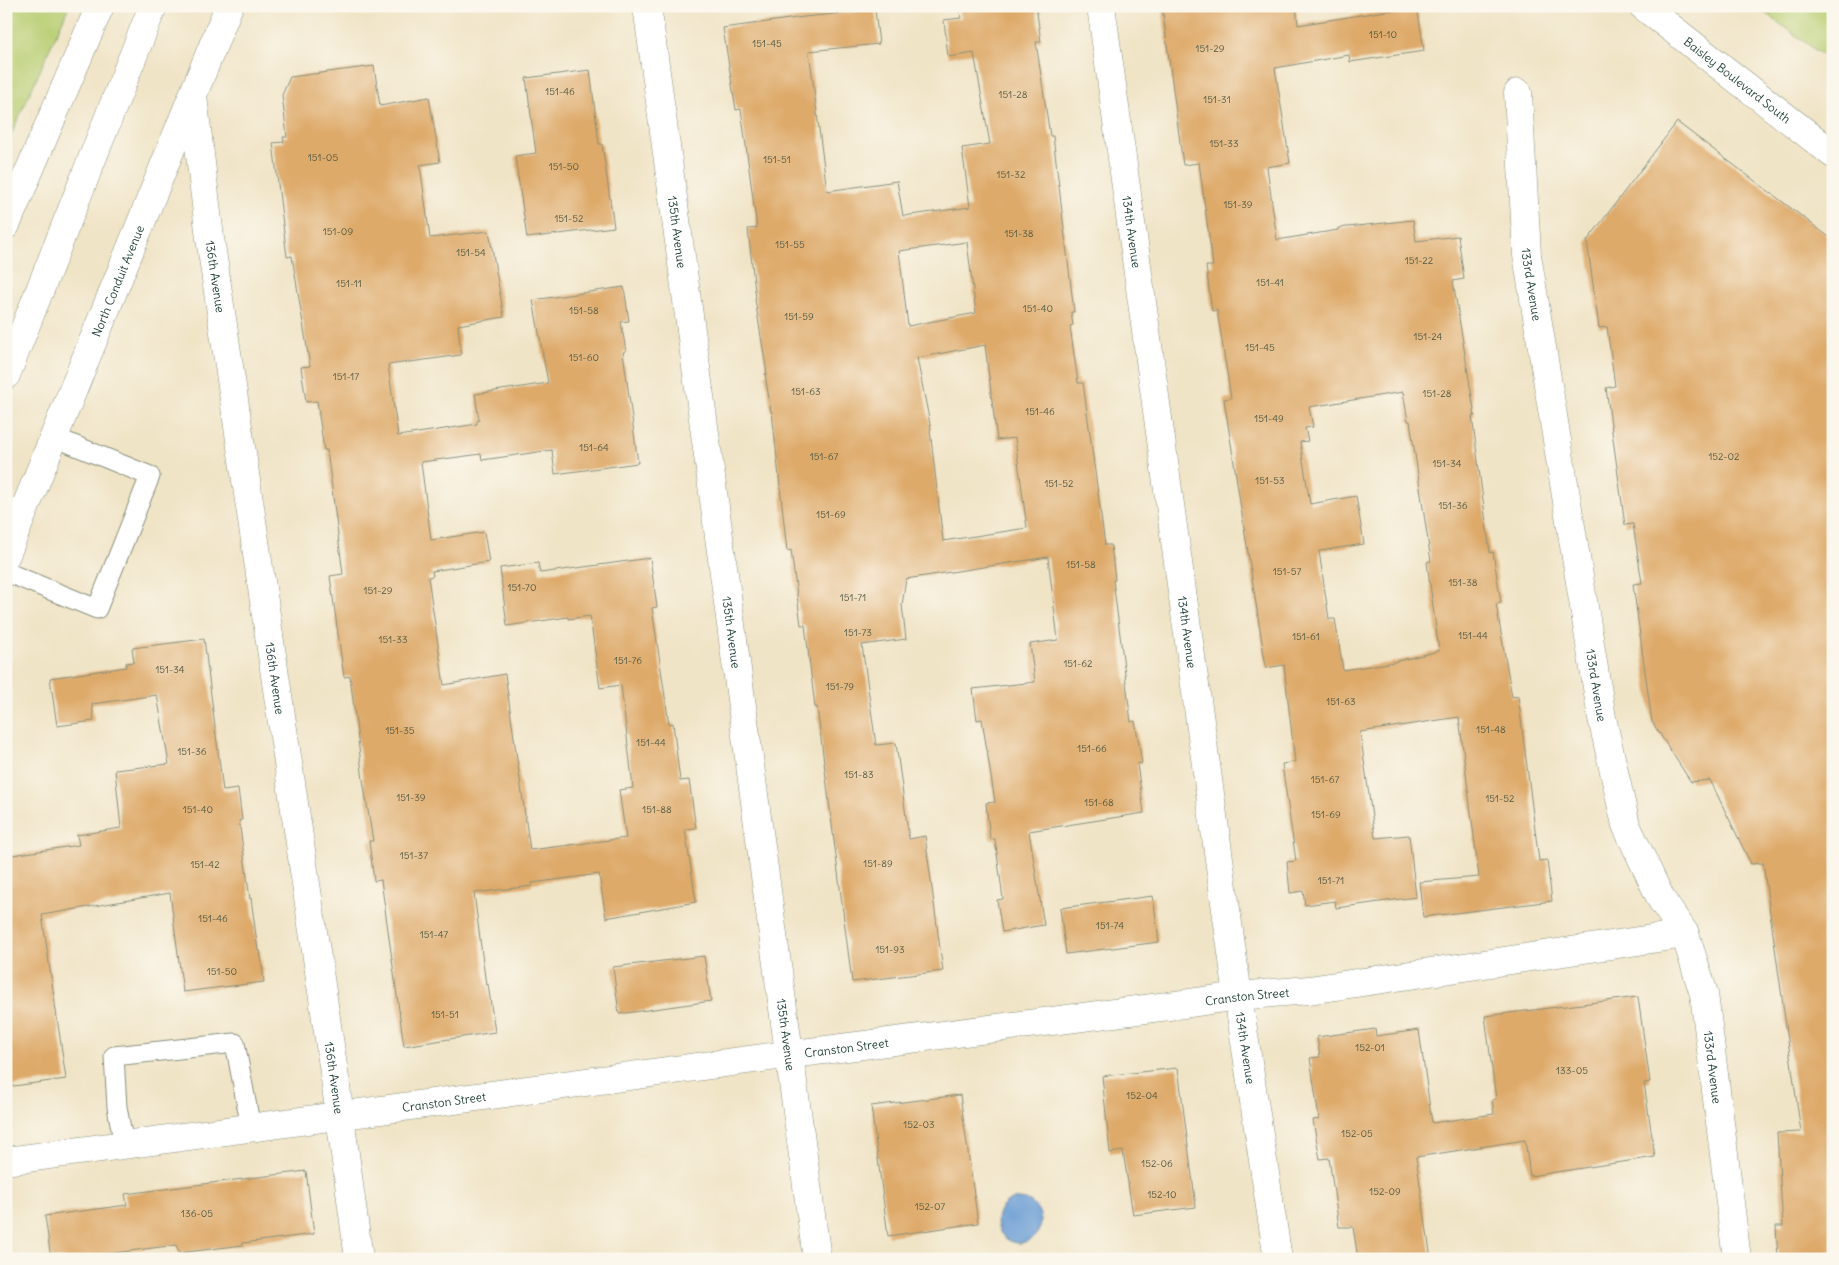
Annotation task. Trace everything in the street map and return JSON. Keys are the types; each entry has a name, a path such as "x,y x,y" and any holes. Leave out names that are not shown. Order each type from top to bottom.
{"main road":[{"path":"6,224 88,38 100,6"},
{"path":"6,375 154,6"},
{"name":"North Conduit Avenue","path":"6,555 229,6"},
{"name":"135th Avenue","path":"647,6 817,1259"},
{"name":"134th Avenue","path":"1101,6 1238,996 1278,1259"},
{"name":"Baisley Boulevard South","path":"1643,6 1833,154"},
{"name":"133rd Avenue","path":"1518,92 1527,255 1602,718 1626,825 1661,899 1685,934 1704,994 1736,1259"},
{"name":"136th Avenue","path":"193,96 208,221 340,1116 359,1259"},
{"name":"Cranston Street","path":"6,1161 1238,996 1309,990 1685,934"}],"lane":[{"path":"6,572 97,609 150,476 54,437"},
{"path":"124,1145 117,1108 114,1056 235,1043 251,1128"}],"green space":[{"path":"15,6 69,6 6,146 6,33"},
{"path":"1756,6 1833,6 1833,63"}],"water":[{"path":"1015,1199 1023,1199 1035,1205 1041,1221 1035,1237 1023,1243 1015,1243 1003,1237 997,1225 997,1217 1003,1205"}],"building":[{"path":"959,6 1036,6 1041,42 1036,42 1050,136 1053,136 1074,312 1071,312 1073,325 1070,326 1078,383 1083,383 1105,545 1111,545 1115,580 1113,580 1131,722 1135,721 1142,763 1137,764 1144,813 1029,831 1044,925 1002,932 997,900 1003,899 995,839 990,839 986,803 995,802 982,719 977,720 973,689 1035,682 1030,644 1058,640 1048,557 906,579 902,605 906,639 862,645 876,745 896,743 909,839 925,836 943,971 852,982 805,625 801,625 791,550 787,551 772,412 755,299 748,229 757,228 741,109 736,110 723,28 875,10 879,44 809,51 827,191 897,181 903,216 970,207 962,148 990,144 974,53 948,57 944,20 961,18","holes":["967,242 976,313 908,326 899,251","985,345 997,440 1015,438 1027,528 943,541 931,429 917,358"]},
{"path":"1162,6 1296,6 1298,25 1417,6 1424,51 1350,62 1349,55 1275,68 1290,163 1267,167 1277,240 1338,230 1338,228 1413,220 1416,241 1458,236 1464,279 1453,281 1475,416 1472,416 1490,553 1493,552 1501,603 1496,604 1512,697 1518,696 1539,861 1547,860 1552,901 1423,917 1419,882 1479,877 1459,717 1360,732 1375,838 1409,835 1416,897 1336,908 1335,901 1305,905 1303,891 1290,893 1287,862 1296,861 1282,764 1295,762 1284,665 1266,668 1224,399 1231,398 1217,310 1212,311 1206,266 1213,266 1199,163 1183,165","holes":["1403,392 1408,421 1410,421 1431,561 1427,562 1439,651 1389,663 1343,670 1335,619 1329,619 1319,551 1364,544 1356,496 1310,504 1300,442 1308,441 1305,428 1313,427 1309,407"]},
{"path":"374,66 380,106 429,97 440,162 420,165 430,238 489,231 504,317 458,325 461,355 388,365 398,436 477,424 479,420 475,394 548,383 533,300 624,287 629,321 621,322 626,351 623,352 638,463 555,474 552,450 482,460 481,454 421,462 431,540 484,532 489,562 432,571 433,576 428,577 444,685 505,674 530,850 626,838 619,790 633,788 621,685 600,688 590,616 568,619 568,617 507,626 500,568 538,563 540,573 650,558 657,607 652,608 669,724 673,723 680,781 689,780 696,828 685,829 696,902 606,918 599,874 532,883 532,886 474,893 486,985 488,984 495,1032 404,1046 381,880 374,881 369,841 373,841 350,676 344,677 330,576 343,574 327,450 324,450 317,401 306,402 301,367 310,366 292,256 287,257 273,143 284,142 283,137 287,137 282,95 290,77"},
{"path":"590,70 599,144 602,144 614,227 527,238 515,156 536,153 526,78"},
{"path":"1677,122 1833,240 1833,1259 1778,1259 1776,1226 1783,1226 1777,1133 1801,1132 1763,863 1751,864 1710,780 1691,782 1652,722 1633,584 1642,583 1633,524 1625,525 1606,388 1615,386 1607,327 1599,328 1587,241"},
{"path":"204,639 223,791 238,789 242,820 239,820 264,982 183,992 170,893 42,915 66,1079 6,1087 6,856 79,845 77,835 121,828 115,770 169,764 157,695 92,704 94,721 57,726 50,678 126,667 126,663 134,662 132,648"},
{"path":"1153,896 1159,942 1066,954 1060,908"},
{"path":"704,956 711,1001 619,1014 613,967"},
{"path":"1638,997 1650,1082 1644,1083 1655,1157 1530,1176 1525,1140 1416,1157 1431,1259 1358,1259 1353,1227 1339,1227 1329,1158 1320,1159 1313,1120 1319,1119 1310,1058 1320,1057 1317,1037 1375,1029 1376,1036 1419,1030 1432,1123 1494,1114 1492,1100 1496,1099 1485,1016"},
{"path":"1178,1068 1196,1207 1133,1215 1123,1151 1110,1153 1102,1076"},
{"path":"960,1095 978,1223 888,1236 871,1106"},
{"path":"306,1171 314,1234 179,1253 176,1245 91,1256 91,1259 51,1259 45,1216 127,1205 125,1194"}]}
